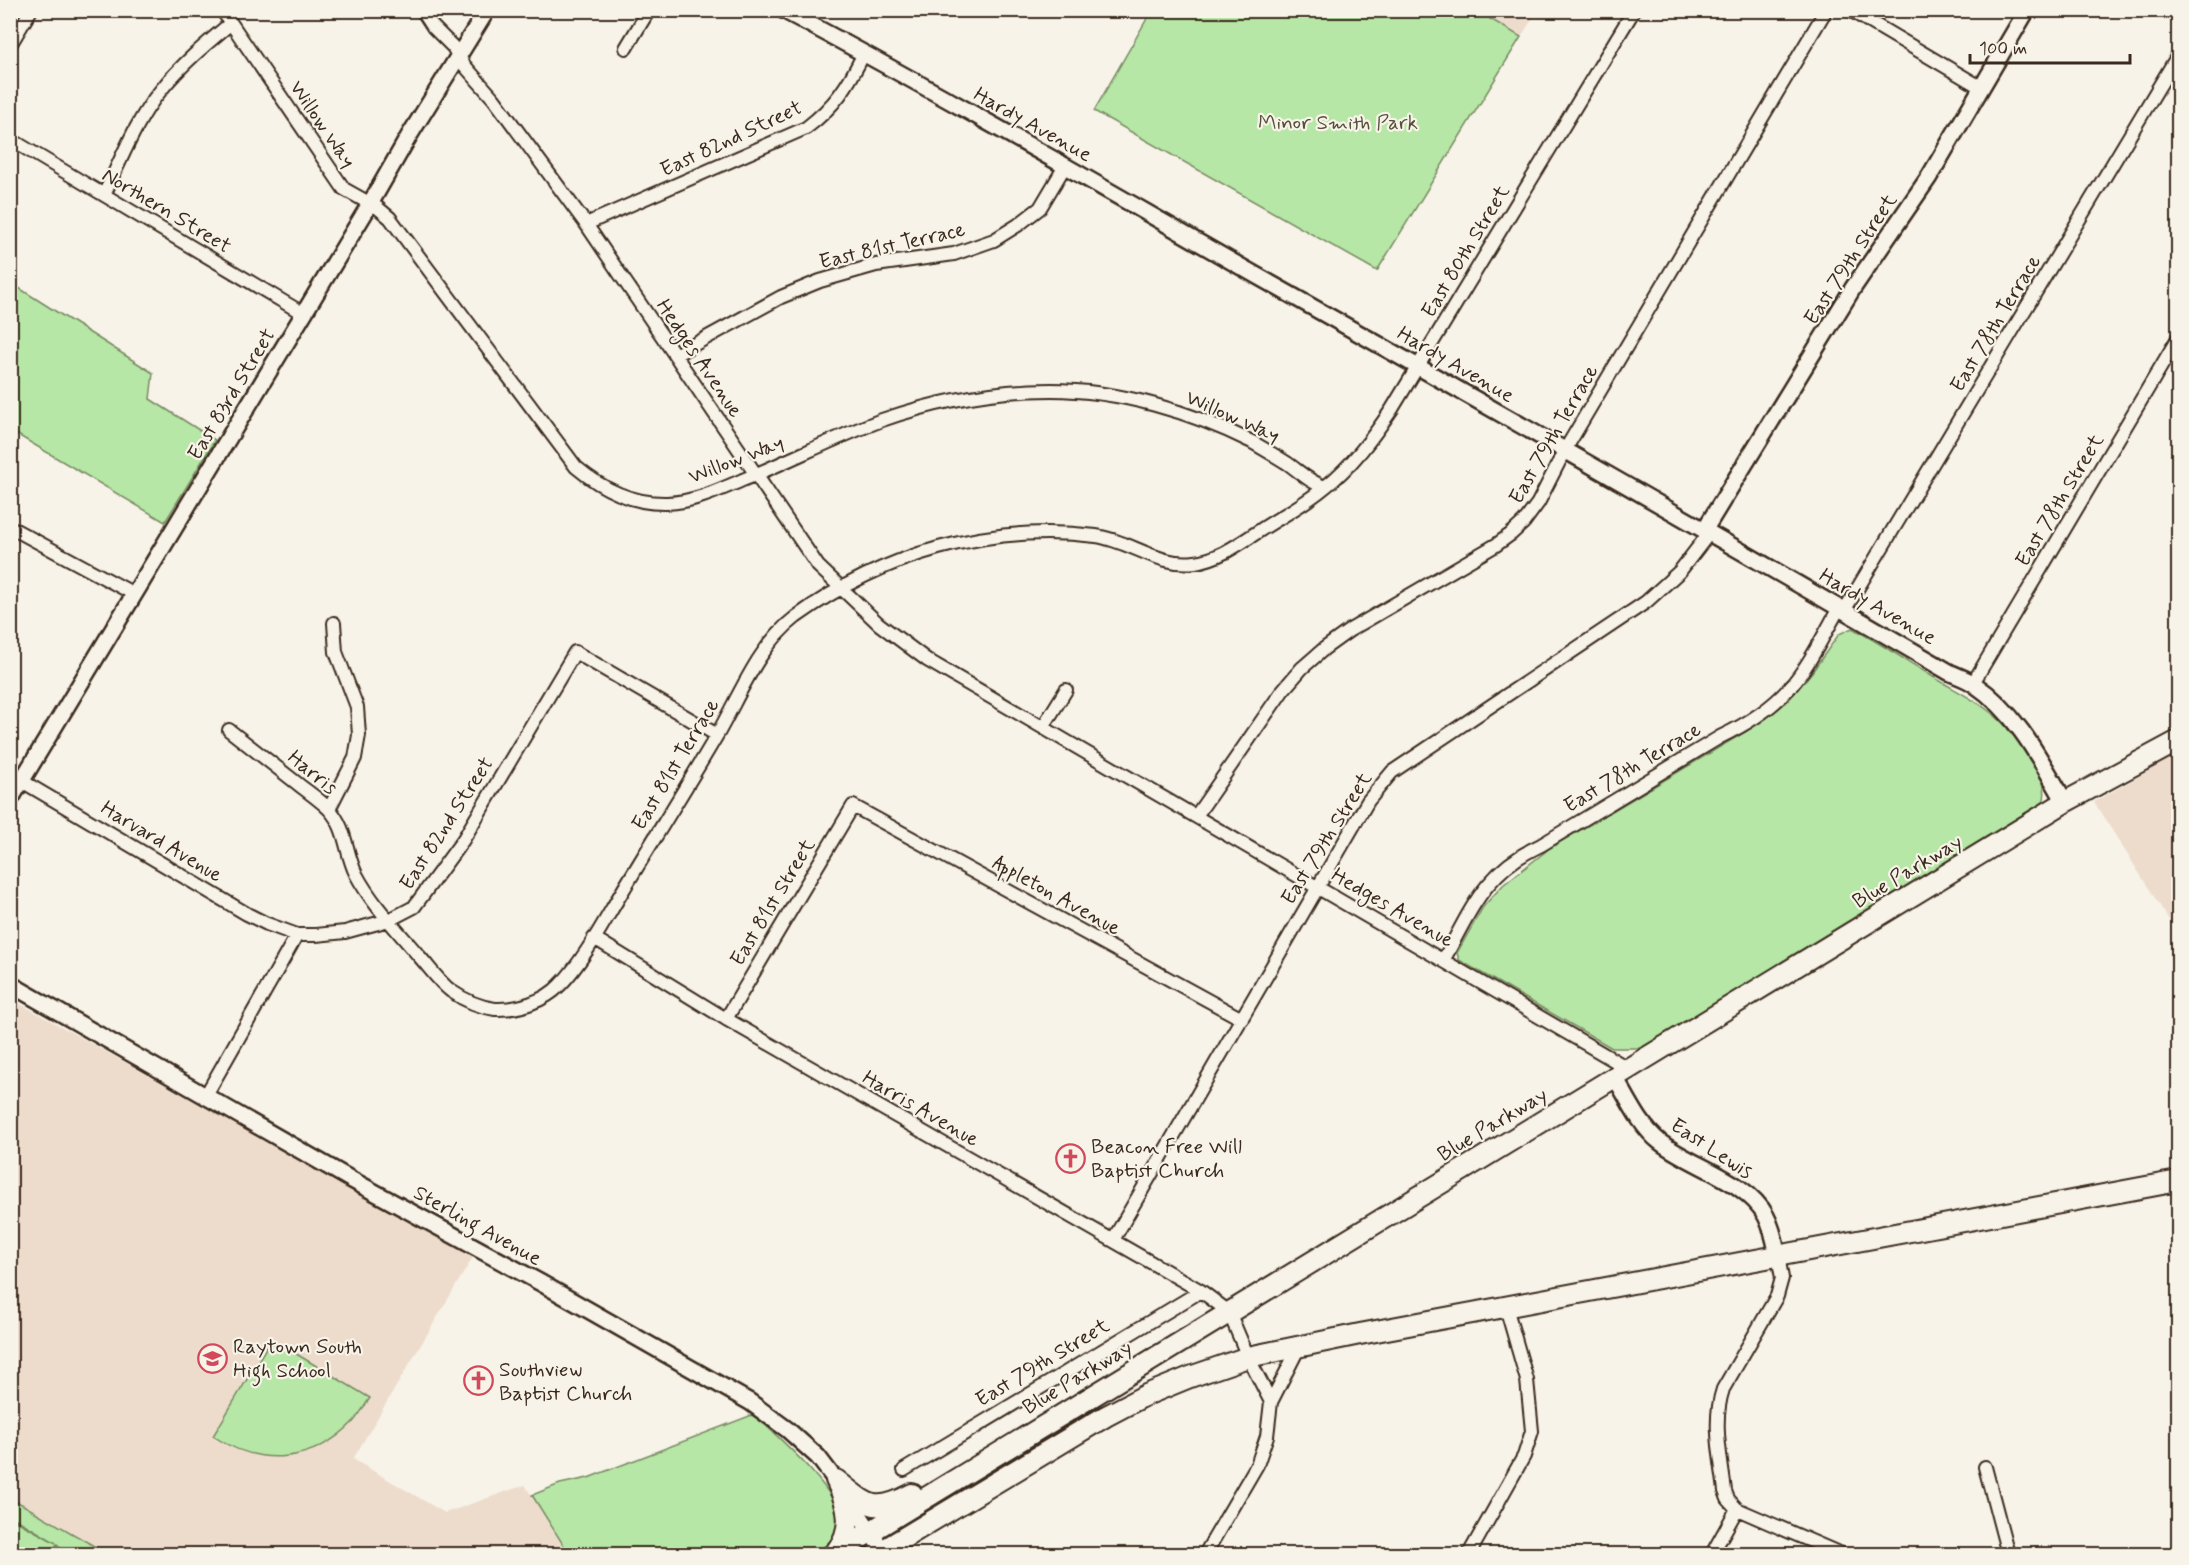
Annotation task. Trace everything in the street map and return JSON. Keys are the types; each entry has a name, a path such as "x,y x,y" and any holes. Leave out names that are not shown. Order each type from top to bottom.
{"highway":[{"name":"Blue Parkway","path":"834,1554 2066,802 2178,741"},
{"path":"880,1553 1106,1416 1146,1395 1248,1357 2178,1181"},
{"path":"836,1480 865,1503 881,1506 892,1504 934,1482 973,1469"},
{"path":"834,1554 843,1541 849,1522 846,1501 836,1480"}],"street":[{"path":"10,45 31,10"},
{"name":"Willow Way","path":"222,10 344,189 390,218 576,467 608,490 645,502 667,503 702,497 879,421 923,406 983,394 1053,390 1122,397 1189,414 1252,442 1285,462 1316,485 1325,488"},
{"name":"Hedges Avenue","path":"422,10 433,27 453,47 464,65 494,99 586,224 818,566 879,624 927,660 1444,959 1622,1073"},
{"name":"East 83rd Street","path":"10,800 16,777 134,594 487,10"},
{"path":"626,48 649,10"},
{"name":"Hardy Avenue","path":"783,10 1065,166 1707,531 1949,672 1973,683 1997,702 2020,726 2066,802"},
{"name":"East 80th Street","path":"840,588 878,569 924,551 973,539 1016,534 1059,533 1102,537 1165,561 1201,562 1225,553 1325,488 1374,436 1634,10"},
{"name":"East 79th Terrace","path":"1196,816 1283,690 1325,648 1350,630 1496,545 1524,522 1538,503 1565,450 1826,10"},
{"path":"1850,10 1982,88"},
{"name":"East 79th Street","path":"1113,1240 1368,801 1392,772 1646,602 1680,571 1707,531 1853,288 1929,177 2027,10"},
{"path":"104,195 138,125 160,91 193,54 231,23"},
{"name":"East 82nd Street","path":"586,224 806,128 824,114 839,97 864,53"},
{"name":"East 78th Terrace","path":"1444,959 1481,892 1502,868 1523,853 1720,737 1748,724 1787,693 1802,674 2178,56"},
{"name":"Northern Street","path":"10,139 303,314"},
{"name":"East 81st Terrace","path":"675,355 781,297 820,281 876,266 954,254 994,240 1040,208 1065,166"},
{"name":"East 78th Street","path":"1973,683 2178,338"},
{"path":"10,527 134,594"},
{"name":"East 81st Terrace","path":"564,980 594,938 772,640 793,620 840,588"},
{"path":"329,809 355,758 359,735 357,707 336,652 334,623"},
{"name":"East 82nd Street","path":"297,935 345,932 389,920 414,907 463,840 575,652 717,735"},
{"path":"1043,727 1066,690"},
{"name":"Harris","path":"229,730 329,809 343,829 348,853 357,875 389,920 447,989 467,1001 494,1009 523,1006 549,994 564,980"},
{"name":"Harvard Avenue","path":"16,777 248,914 297,935"},
{"name":"East 81st Street","path":"726,1019 852,802"},
{"name":"Appleton Avenue","path":"852,802 1242,1019"},
{"path":"206,1095 297,935"},
{"name":"Harris Avenue","path":"594,938 726,1019 1201,1291 1229,1312"},
{"name":"Sterling Avenue","path":"10,984 352,1180 750,1402 818,1457 871,1532 880,1553"},
{"name":"East Lewis","path":"1622,1073 1639,1118 1660,1142 1738,1188 1754,1200 1765,1214 1773,1231 1778,1256"},
{"path":"1778,1256 1782,1278 1776,1296 1723,1389 1718,1404 1716,1418 1725,1491 1728,1499 1737,1509 1841,1554"},
{"name":"East 79th Street","path":"904,1470 1201,1291"},
{"path":"1469,1554 1524,1456 1532,1431 1527,1380 1506,1307"},
{"path":"1229,1312 1248,1357 1271,1402"},
{"path":"1205,1554 1257,1465 1267,1436 1271,1402 1299,1347"},
{"path":"1985,1467 2008,1554"},
{"path":"1712,1554 1737,1509"}],"shaded area":[{"path":"1477,11 1537,11 1521,37"},
{"path":"2178,754 2178,934 2094,802"},
{"name":"Raytown South High School","path":"10,998 473,1257 353,1459 445,1513 525,1485 568,1554 11,1554"}],"green space":[{"name":"Minor Smith Park","path":"1152,10 1477,11 1521,37 1377,271 1094,111"},
{"path":"11,283 153,373 150,399 215,440 165,522 11,431"},
{"path":"1852,628 1975,701 1998,718 2018,740 2037,768 2045,794 2042,805 1642,1048 1612,1048 1459,960 1457,953 1483,907 1503,885 1550,848 1747,731 1794,694 1839,634"},
{"path":"278,1343 370,1398 354,1421 322,1446 304,1453 286,1456 249,1453 213,1436 267,1346"},
{"path":"752,1415 759,1419 807,1466 830,1494 837,1507 840,1519 838,1530 827,1544 813,1554 569,1554 532,1495 560,1484 588,1478"},
{"path":"11,1498 101,1550 98,1554 67,1554 57,1544 51,1554 11,1554 11,1518 56,1543 11,1516"}],"place":[{"name":"Beacon Free Will Baptist Church","path":"1070,1158"},
{"name":"Raytown South High School","path":"212,1358"},
{"name":"Southview Baptist Church","path":"478,1381"}]}
